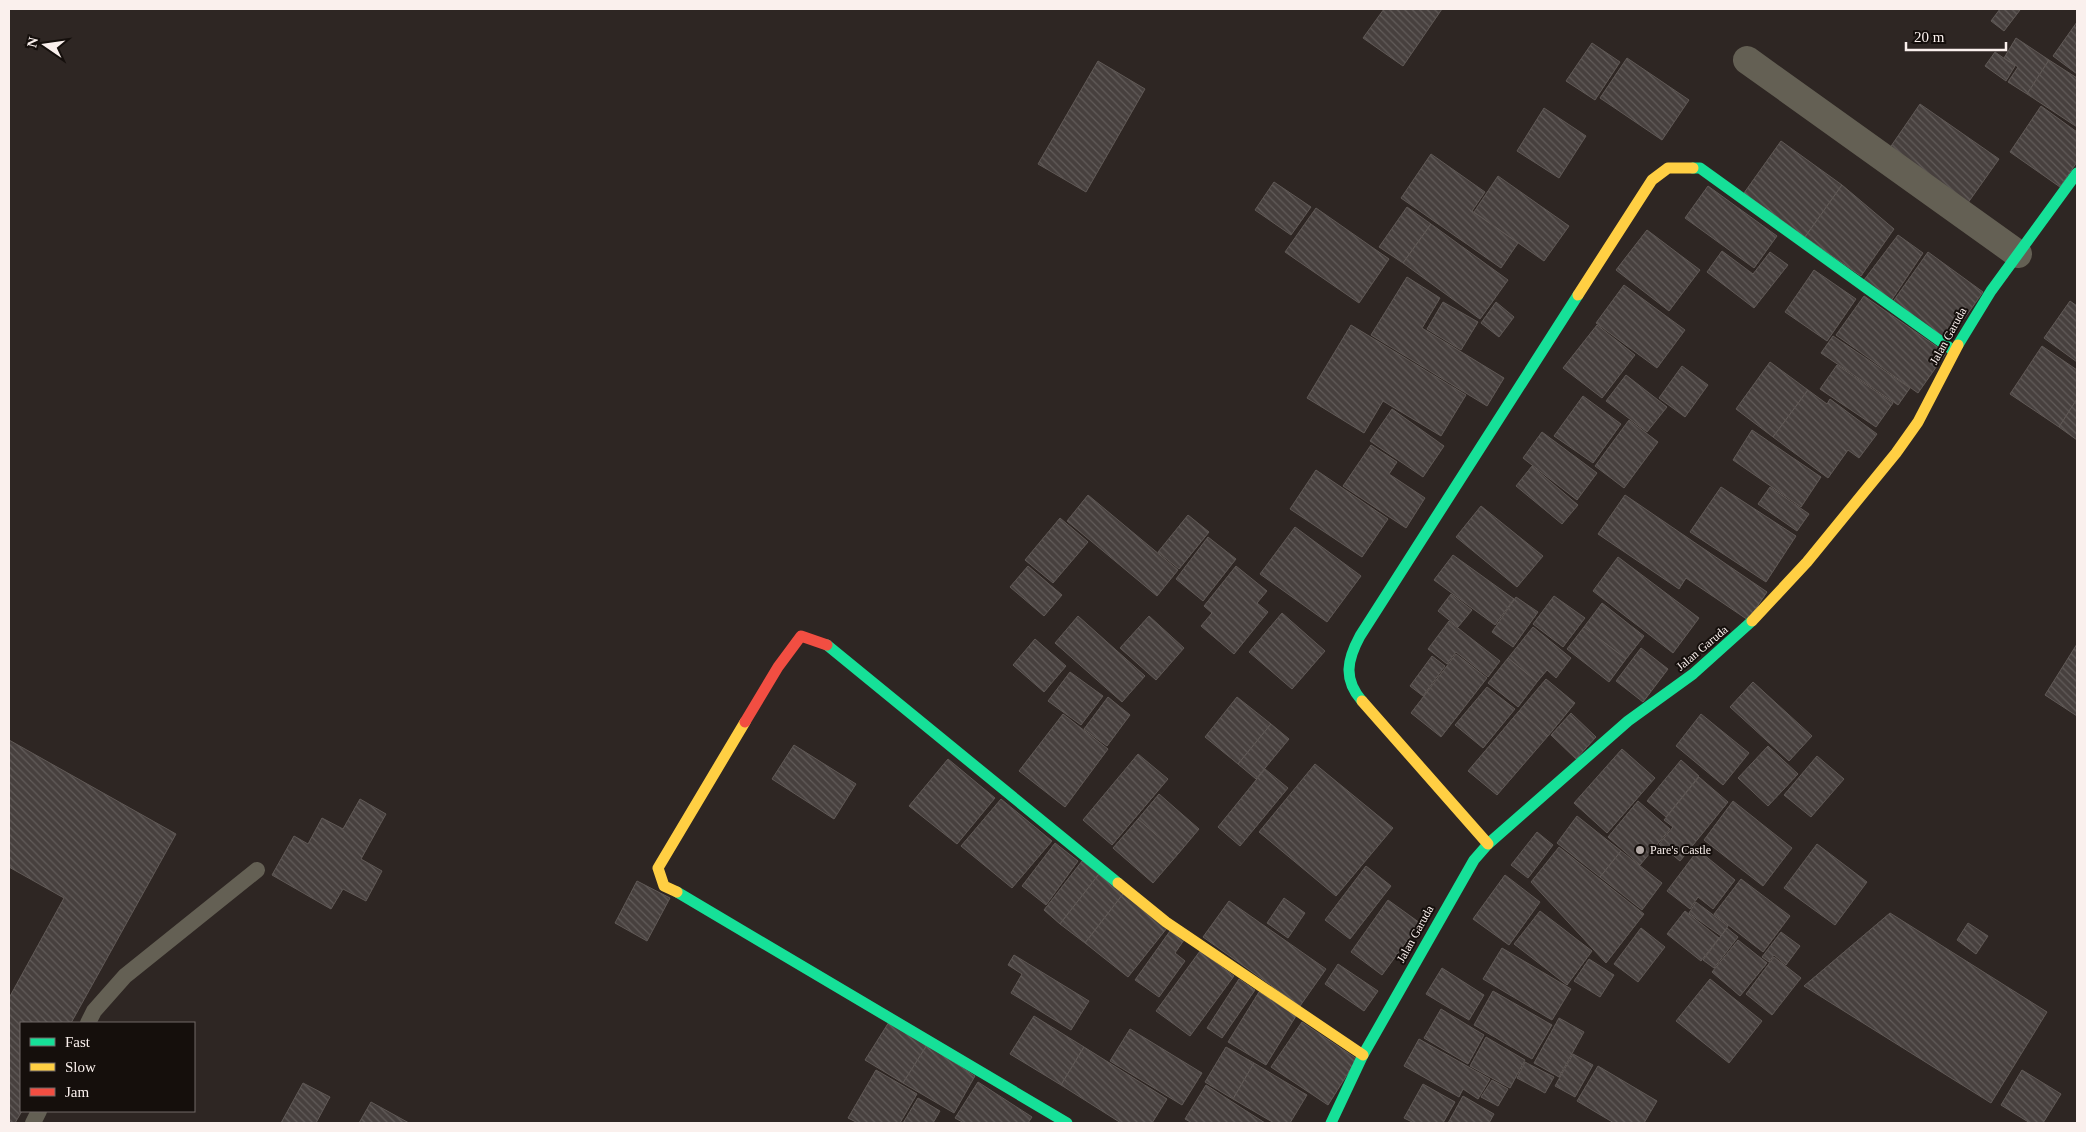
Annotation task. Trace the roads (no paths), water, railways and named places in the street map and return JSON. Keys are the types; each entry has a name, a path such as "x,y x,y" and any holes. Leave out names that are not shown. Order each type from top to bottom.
{"street":[{"path":"1747,60 2018,254"},
{"path":"1488,844 1351,688 1347,669 1354,648 1377,609 1652,180 1668,168 1700,168 1954,352"},
{"name":"Jalan Garuda","path":"1331,1123 1363,1055 1464,875 1488,844 1628,721 1646,710 1719,654 1785,588 1841,522 1907,438 1981,306 2077,174"},
{"path":"1068,1123 664,886 658,868 778,667 801,636 828,646 1166,922 1363,1055"}],"lane":[{"path":"88,1022 94,1011 125,976 257,870"},
{"path":"32,1123 38,1112"}],"place":[{"name":"Pare's Castle","path":"1640,850"}]}
